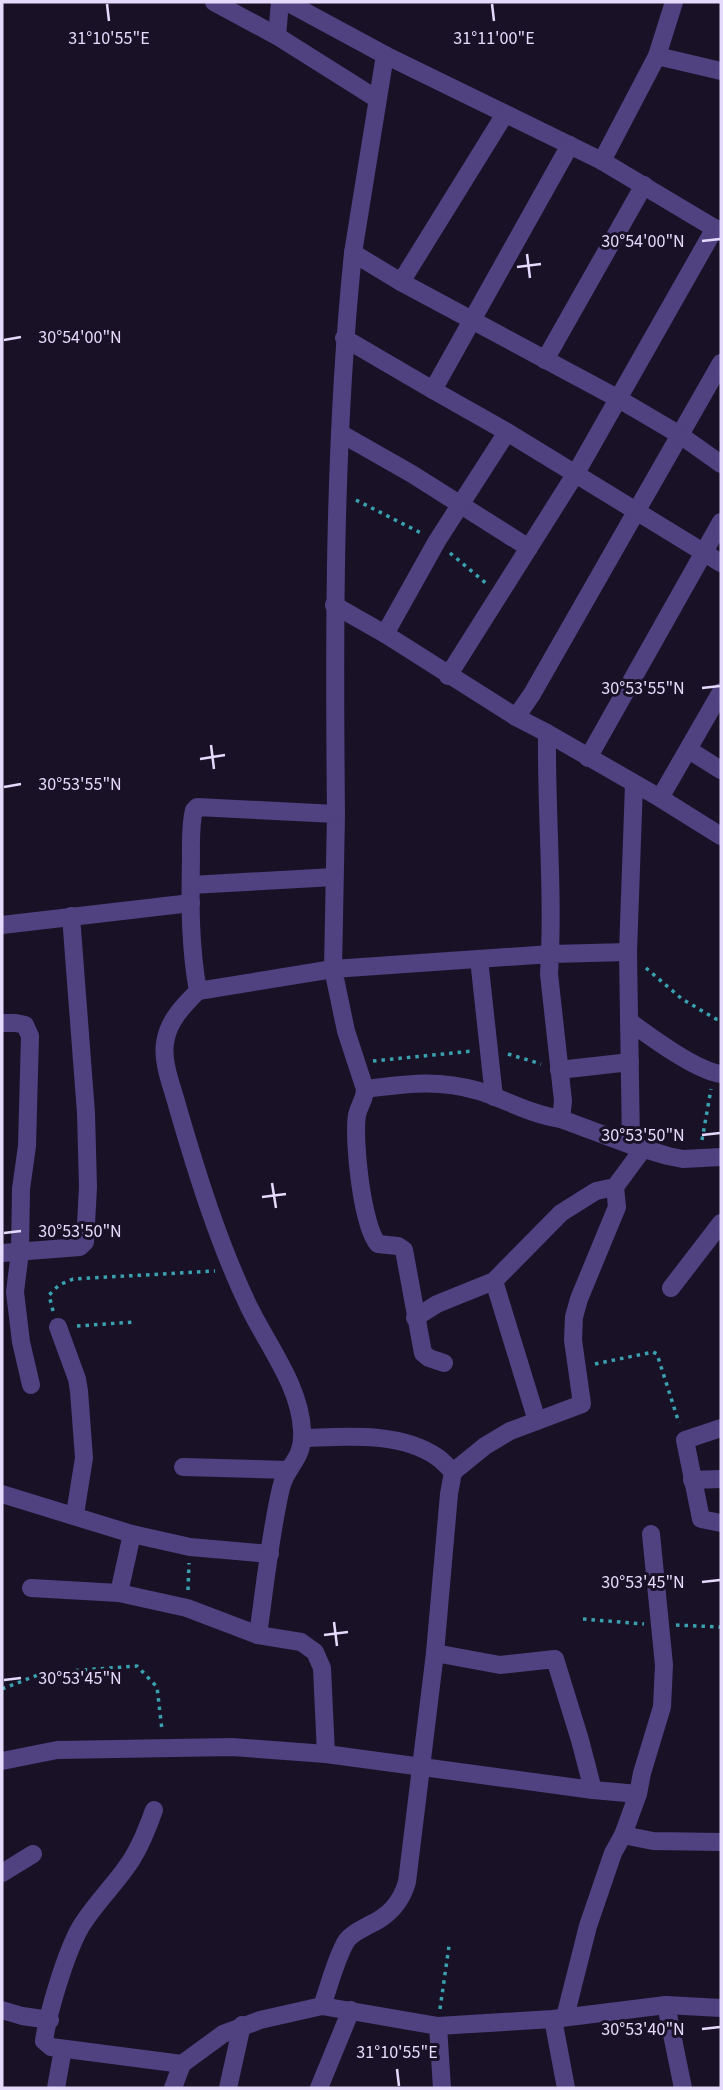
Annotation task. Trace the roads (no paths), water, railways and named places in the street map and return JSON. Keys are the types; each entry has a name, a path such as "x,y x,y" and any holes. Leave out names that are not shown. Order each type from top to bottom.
{"street":[{"path":"214,2 277,36 377,99"},
{"path":"277,36 280,2"},
{"path":"287,2 385,55 570,145 644,185 718,230 617,398 576,474 449,676"},
{"path":"602,162 657,56 674,2"},
{"path":"385,55 353,253 344,338 334,605 336,814 333,969 346,1031 365,1089 365,1100 356,1118 361,1190 366,1216 378,1244 398,1246 404,1250 422,1353 444,1363"},
{"path":"657,56 721,71"},
{"path":"401,282 505,114"},
{"path":"433,390 570,145"},
{"path":"545,360 644,185"},
{"path":"353,253 401,282 617,398 680,435 721,464"},
{"path":"344,338 508,432 721,563"},
{"path":"516,717 533,694 721,363"},
{"path":"385,634 437,541 508,432"},
{"path":"340,433 529,548"},
{"path":"588,758 721,522"},
{"path":"334,605 516,717 660,798 721,836"},
{"path":"660,798 721,692"},
{"path":"547,733 552,909 549,974 562,1119"},
{"path":"689,750 721,770"},
{"path":"322,2006 348,1939 358,1930 380,1920 403,1898 407,1882 435,1653 453,1472 485,1446 510,1431 581,1405 582,1402 576,1367 573,1317 617,1207 615,1187 637,1147 630,1062 628,952 634,785"},
{"path":"198,991 193,954 191,894 193,815 197,807 336,814"},
{"path":"2,925 71,916 191,894 334,877"},
{"path":"11,1253 80,1247 85,1242 88,1187 86,1113 71,916"},
{"path":"258,1635 280,1492 289,1470 300,1454 301,1420 293,1389 267,1343 233,1270 185,1131 166,1064 164,1046 177,1012 198,991 333,969 551,954 628,952"},
{"path":"479,959 494,1097"},
{"path":"629,1021 683,1057 718,1074"},
{"path":"2,1023 25,1025 30,1036 27,1146 11,1253 16,1310 31,1385"},
{"path":"559,1070 630,1062"},
{"path":"365,1089 430,1082 478,1091 676,1158 721,1157"},
{"path":"415,1318 437,1304 494,1281 561,1213 596,1191 615,1187"},
{"path":"671,1288 721,1223"},
{"path":"494,1281 537,1421"},
{"path":"58,1327 79,1391 83,1458 75,1514"},
{"path":"721,1428 685,1440 701,1519 710,1523 721,1523"},
{"path":"302,1438 377,1438 405,1443 437,1456 453,1472"},
{"path":"183,1467 289,1470"},
{"path":"692,1480 721,1479"},
{"path":"2,1494 75,1514 132,1534 190,1547 271,1554"},
{"path":"119,1593 132,1534"},
{"path":"566,2088 559,2018 613,1853 623,1835 638,1794 664,1693 664,1665 651,1534"},
{"path":"31,1588 119,1593 187,1608 258,1635 301,1642 315,1652 322,1668 326,1754"},
{"path":"435,1653 500,1665 555,1659 593,1790"},
{"path":"2,1761 57,1750 232,1748 326,1754 421,1769 638,1794"},
{"path":"154,1810 144,1839 131,1861 79,1929 63,1970 44,2041 51,2047 182,2064"},
{"path":"623,1835 653,1841 721,1842"},
{"path":"2,1873 33,1854"},
{"path":"666,2005 683,2088"},
{"path":"173,2088 182,2064 223,2034 242,2025 322,2006 438,2026 559,2018 666,2005 721,2008"},
{"path":"2,2010 50,2020"},
{"path":"319,2088 351,2010"},
{"path":"228,2088 242,2025"},
{"path":"438,2026 442,2088"},
{"path":"56,2088 63,2049"}]}
